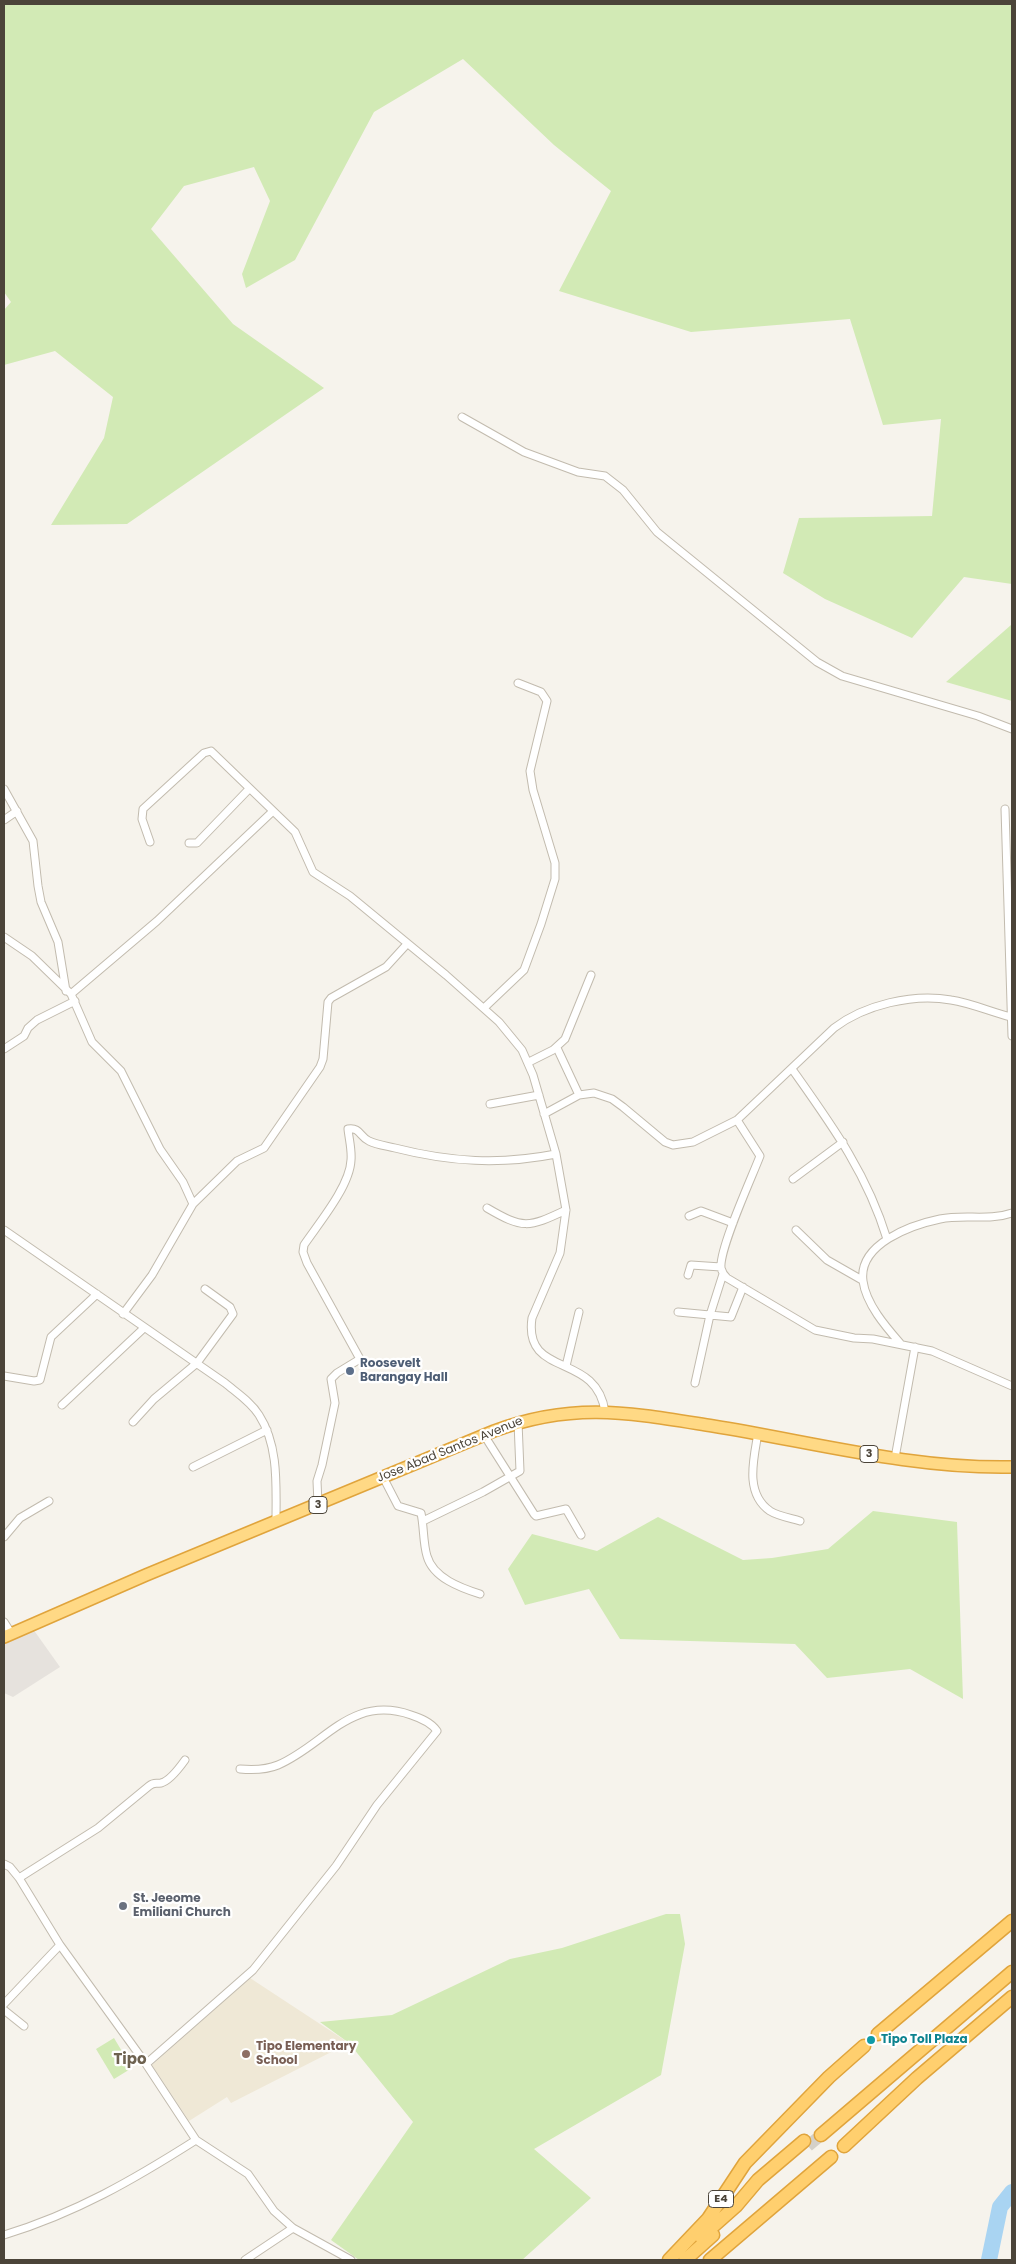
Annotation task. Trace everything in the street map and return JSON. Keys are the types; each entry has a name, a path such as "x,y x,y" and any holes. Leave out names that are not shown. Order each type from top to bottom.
{"highway":[{"name":"Jose Abad Santos Avenue","path":"8,1635 484,1435 518,1422 562,1413 606,1412 641,1415 758,1433 895,1458 945,1465 1012,1467"},
{"path":"878,2034 1012,1921"},
{"path":"819,2132 862,2090 902,2065 1012,1972"},
{"path":"844,2146 917,2078 1012,1997"},
{"name":"E4","path":"669,2260 708,2220 745,2163 829,2077 864,2046"},
{"name":"E4","path":"675,2260 736,2206 758,2180 806,2143 685,2260"},
{"path":"710,2260 831,2157"}],"street":[{"path":"462,417 524,452 578,472 605,476 623,490 657,532 817,662 842,676 978,716 1012,729"},
{"path":"484,1008 517,978 529,960 556,870 530,771 547,701 541,692 518,683"},
{"path":"150,842 142,819 143,810 208,751 211,751 300,838 313,872 350,896 484,1008 516,1040 529,1062 539,1095 556,1154 566,1210 560,1253 532,1318 533,1340 542,1356 581,1374 600,1390 606,1412"},
{"path":"4,789 18,811 33,841 41,902 58,942 71,996 92,1042 121,1071 160,1149 183,1182 192,1204"},
{"path":"189,843 197,843 249,789"},
{"path":"1005,809 1012,1036"},
{"path":"4,820 18,811"},
{"path":"4,1049 24,1036 28,1028 37,1020 71,996 158,921 272,812"},
{"path":"4,937 32,956 71,996"},
{"path":"123,1314 152,1275 192,1204 237,1161 264,1148 320,1067 323,1059 328,1002 331,998 386,967 407,944"},
{"path":"529,1062 557,1048 565,1039 592,975"},
{"path":"544,1114 579,1095 594,1093 612,1099 660,1139 673,1145 693,1142 737,1120 834,1028 847,1018 871,1007 900,1001 950,1000 1010,1017"},
{"path":"557,1048 579,1095"},
{"path":"792,1069 843,1142 870,1191 887,1238"},
{"path":"490,1104 539,1095"},
{"path":"695,1383 733,1223 760,1156 737,1120"},
{"path":"318,1504 317,1481 335,1403 331,1379 360,1359 307,1263 303,1252 304,1245 344,1183 351,1162 348,1128 358,1130 370,1142 410,1152 464,1160 507,1162 556,1154"},
{"path":"793,1179 843,1142"},
{"path":"487,1208 514,1224 537,1222 566,1210"},
{"path":"689,1216 701,1211 733,1223"},
{"path":"900,1344 876,1312 862,1280 870,1255 878,1244 887,1238 940,1219 1000,1217 1012,1213"},
{"path":"4,1230 123,1314 197,1363 248,1402 258,1414 267,1430 275,1464 276,1521"},
{"path":"796,1230 827,1260 862,1280"},
{"path":"688,1274 691,1265 722,1270 743,1287 815,1330 854,1338 873,1338 915,1347 959,1361 1012,1386"},
{"path":"678,1312 731,1317 743,1287"},
{"path":"133,1422 154,1399 197,1363 218,1336 233,1311 205,1289"},
{"path":"4,1376 34,1381 40,1380 51,1337 97,1294"},
{"path":"566,1366 579,1312"},
{"path":"62,1405 144,1328"},
{"path":"895,1458 915,1347"},
{"path":"423,1521 520,1471 518,1422"},
{"path":"194,1467 267,1430"},
{"path":"758,1433 752,1478 758,1494 763,1504 770,1511 800,1521"},
{"path":"484,1435 509,1477 536,1516 566,1509 581,1535"},
{"path":"383,1477 398,1506 419,1511 423,1521 427,1556 433,1568 448,1581 462,1589 480,1594"},
{"path":"4,1537 20,1518 49,1501"},
{"path":"4,1622 8,1635"},
{"path":"146,2064 253,1970 336,1866 372,1812 437,1731 422,1719 407,1714 392,1711 366,1712 330,1729 276,1766 240,1769"},
{"path":"19,1878 98,1828 149,1786 168,1779 185,1760"},
{"path":"4,1864 10,1867 19,1878 60,1944 146,2064 196,2140 248,2174 274,2211 293,2228 351,2260"},
{"path":"4,2004 60,1944"},
{"path":"4,2010 24,2026"},
{"path":"4,2235 38,2224 97,2199 196,2140"},
{"path":"246,2260 293,2228"}],"shaded area":[{"path":"33,1629 60,1667 13,1697 4,1693 4,1644"},
{"name":"Tipo Elementary School","path":"250,1978 349,2043 231,2103 227,2097 189,2121 152,2065"}],"green space":[{"path":"4,4 1012,4 1012,584 964,577 912,638 825,599 783,573 799,518 932,516 941,419 883,425 850,319 691,332 559,291 611,191 554,145 463,59 374,112 295,260 246,288 242,274 270,201 254,167 184,186 151,229 233,324 324,388 127,524 51,525 104,438 113,397 55,351 4,365 4,310 11,302 4,292"},
{"path":"1011,625 1012,701 946,682"},
{"path":"873,1511 957,1522 963,1699 910,1669 827,1678 795,1644 620,1639 589,1589 525,1605 508,1569 532,1534 597,1551 658,1517 743,1560 772,1558 828,1549"},
{"path":"666,1914 680,1914 685,1944 661,2075 534,2149 591,2198 522,2260 359,2260 331,2240 413,2122 349,2043 320,2022 392,2015 510,1959 562,1948"},
{"path":"114,2038 132,2068 114,2079 96,2049"}],"waterway":[{"path":"989,2260 1000,2207 1012,2192"}],"tunnel":[{"path":"808,2146 821,2135"}],"place":[{"name":"Roosevelt Barangay Hall","path":"350,1371"},
{"name":"St. Jeeome Emiliani Church","path":"123,1906"},
{"name":"Tipo Toll Plaza","path":"871,2040"},
{"name":"Tipo Elementary School","path":"246,2054"}],"district":[{"name":"Tipo","path":"130,2060"}]}
